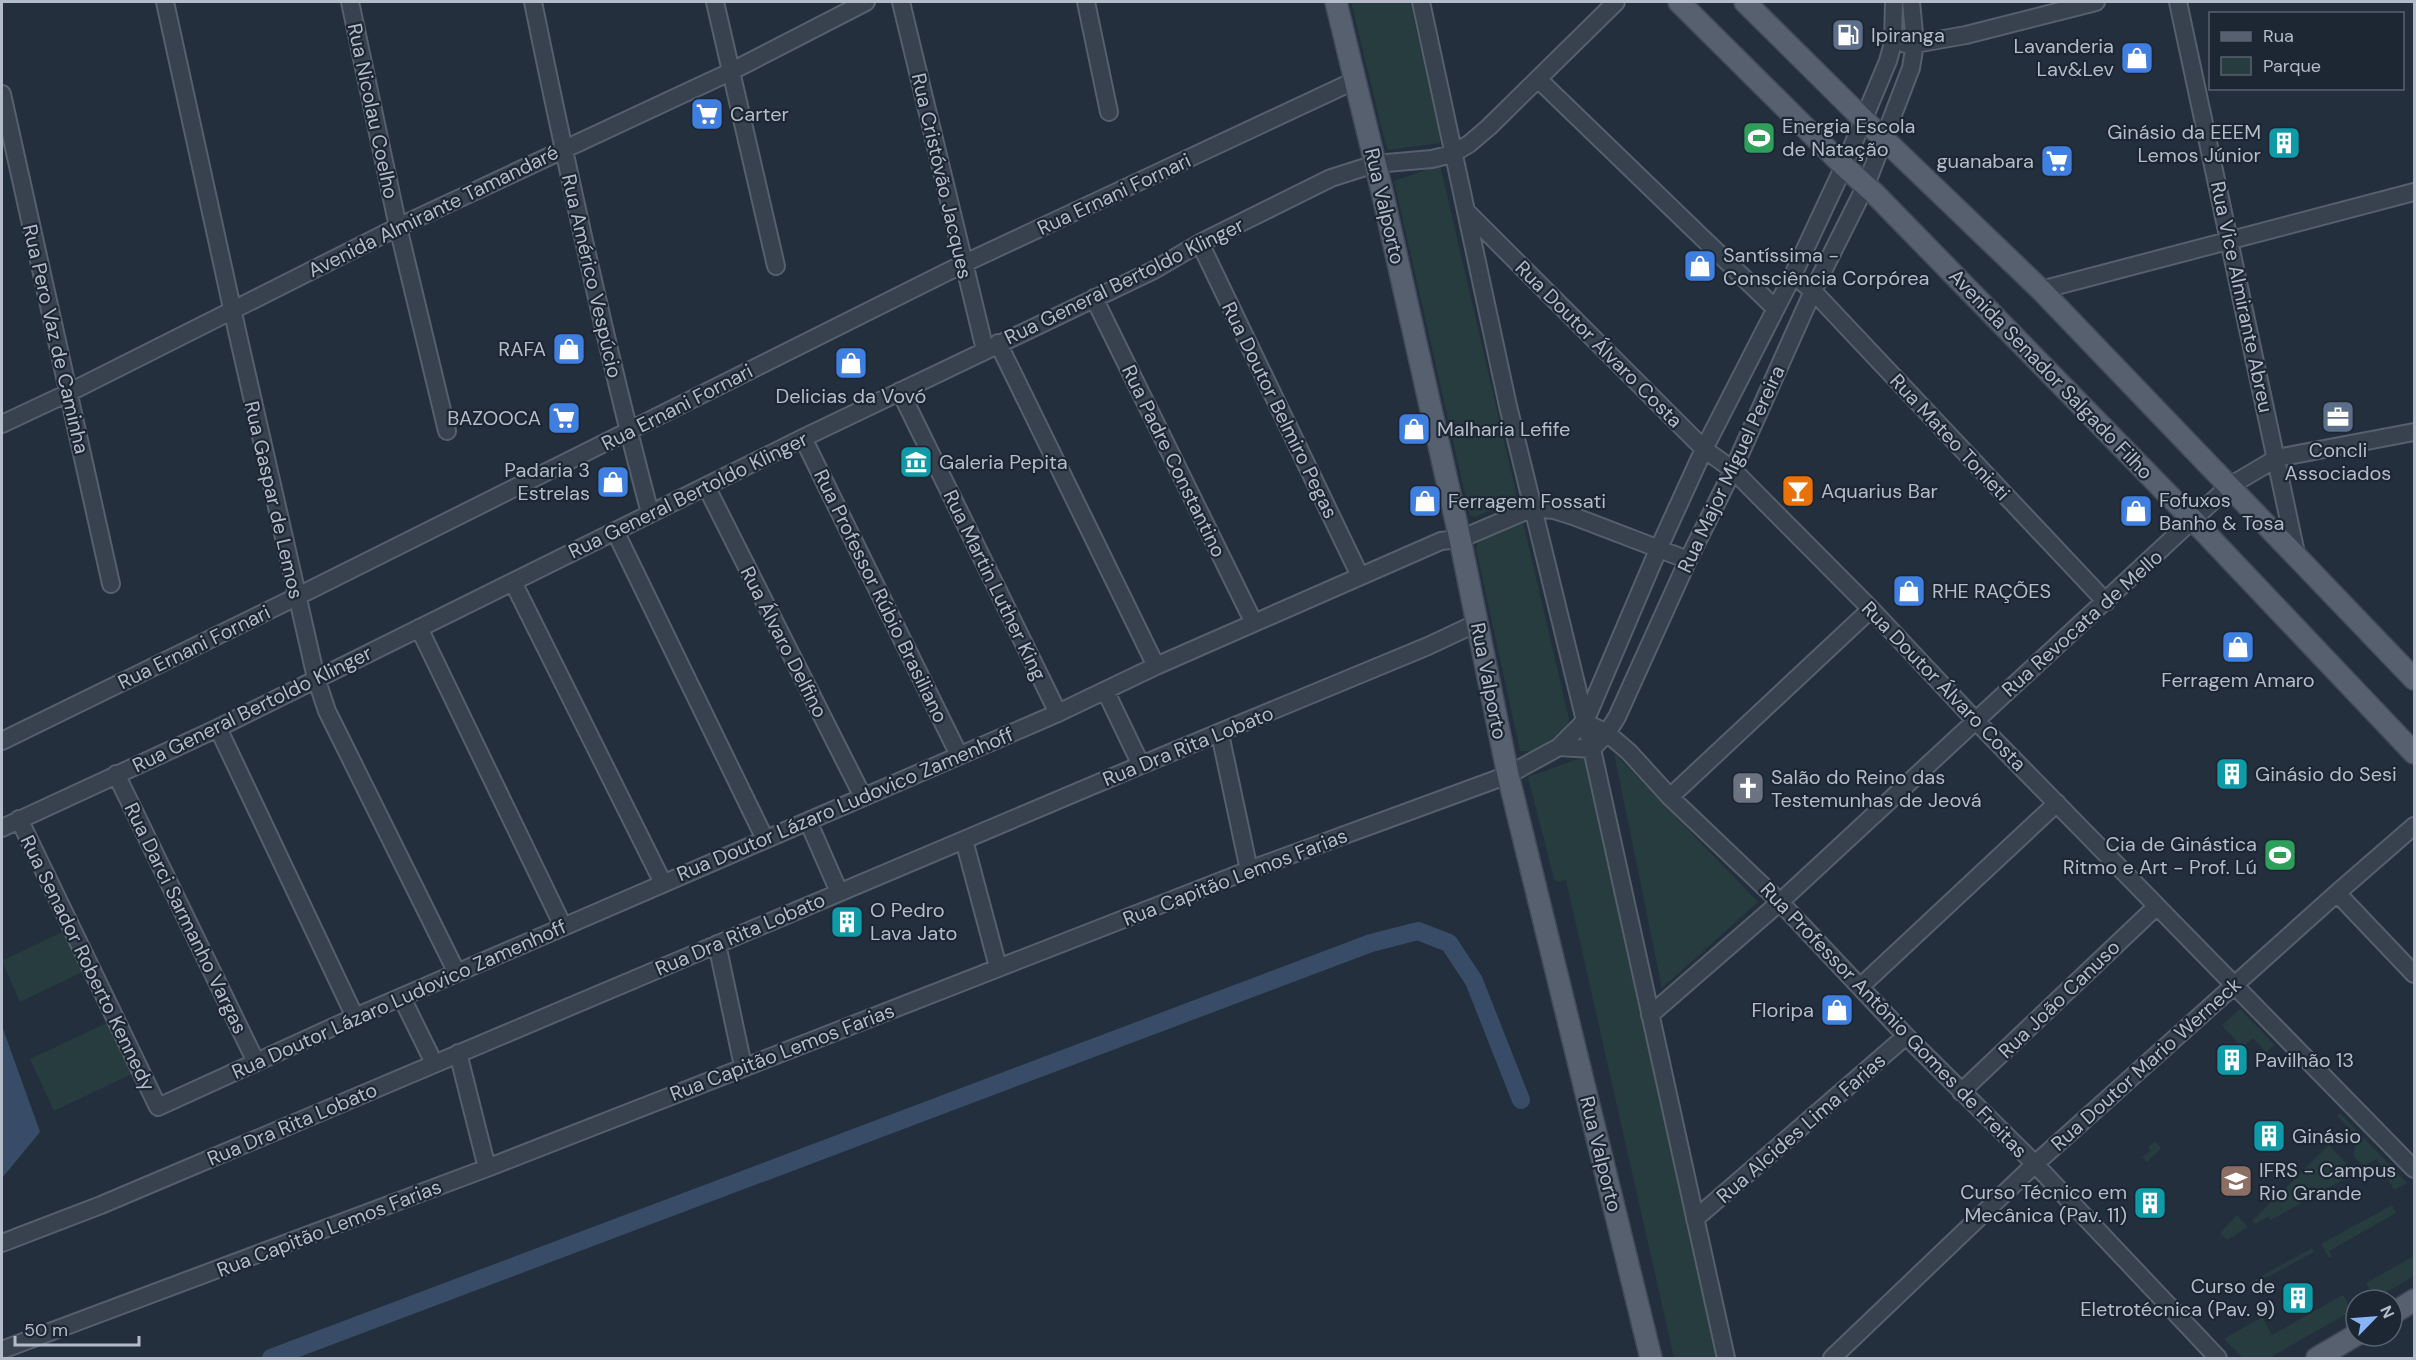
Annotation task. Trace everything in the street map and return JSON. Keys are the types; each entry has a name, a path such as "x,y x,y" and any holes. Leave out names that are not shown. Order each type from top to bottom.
{"main road":[{"name":"Rua Valporto","path":"1336,2 1460,539 1508,775 1651,1359"},
{"name":"Avenida Senador Salgado Filho","path":"1679,2 1844,166 1866,185 2194,521 2415,753"},
{"path":"1745,2 2041,290 2415,679"},
{"path":"2317,1359 2344,1342"}],"street":[{"name":"Rua Gaspar de Lemos","path":"165,2 296,597 316,678 327,711 457,973"},
{"name":"Rua Nicolau Coelho","path":"350,2 398,227 447,430"},
{"name":"Rua Américo Vespúcio","path":"533,2 563,149 628,432 650,513"},
{"path":"715,2 776,266"},
{"name":"Avenida Almirante Tamandaré","path":"2,424 69,393 398,227 730,72 866,2"},
{"name":"Rua Cristóvão Jacques","path":"901,2 963,264 991,347 1156,666"},
{"path":"1086,2 1109,112"},
{"path":"1421,2 1508,406 1592,749 1726,1359"},
{"path":"1452,154 1490,127 1616,2"},
{"name":"Rua Major Miguel Pereira","path":"1584,722 1704,449 1793,275 1864,120 1893,43 1894,2"},
{"name":"Rua Major Miguel Pereira","path":"1592,749 1607,733 1626,699 1688,561 1733,470 1813,291 1866,185 1911,68 1915,44 1911,2"},
{"path":"1893,43 1915,44 1966,35 2097,2"},
{"name":"Rua Vice Almirante Abreu","path":"2178,2 2297,558"},
{"path":"1538,79 1775,308"},
{"name":"Rua Ernani Fornari","path":"2,741 963,264 1356,81"},
{"name":"Rua Pero Vaz de Caminha","path":"2,94 111,584"},
{"name":"Rua General Bertoldo Klinger","path":"2,828 218,728 650,513 1154,270 1200,243 1331,178 1375,164 1432,159 1452,154"},
{"path":"2041,290 2415,192"},
{"name":"Rua Doutor Álvaro Costa","path":"1466,210 1704,449 1733,470 1871,609 1975,720 2415,1169"},
{"name":"Rua Doutor Belmiro Pegas","path":"1200,243 1360,576"},
{"name":"Rua Mateo Tonieti","path":"1793,275 1813,291 2106,602"},
{"name":"Rua Padre Constantino","path":"1094,298 1254,623"},
{"name":"Rua Martin Luther King","path":"900,392 1058,713"},
{"name":"Rua Revocata de Mello","path":"1650,1015 1780,902 1975,720 2194,521 2228,487 2277,458 2415,432"},
{"name":"Rua Professor Rúbio Brasiliano","path":"804,438 959,755"},
{"name":"Rua Álvaro Delfino","path":"706,486 863,797"},
{"path":"1533,508 1554,510 1573,516 1688,561"},
{"name":"Rua Doutor Lázaro Ludovico Zamenhoff","path":"158,1107 355,1017 1106,692 1156,666 1360,576 1442,541 1460,539 1533,508"},
{"path":"615,531 765,839"},
{"path":"513,582 663,883"},
{"path":"1670,796 1871,609"},
{"name":"Rua Dra Rita Lobato","path":"2,1242 101,1205 839,892 1428,646 1477,622"},
{"path":"418,628 563,926"},
{"path":"1106,692 1141,765"},
{"name":"Rua Professor Antônio Gomes de Freitas","path":"1584,722 1607,733 1780,902 1906,1036 2035,1164 2218,1359"},
{"name":"Rua Capitão Lemos Farias","path":"2,1350 487,1168 1249,870 1508,775 1559,747 1584,722"},
{"path":"218,728 355,1017"},
{"path":"1220,734 1249,870"},
{"path":"1559,747 1592,749"},
{"name":"Rua Darci Sarmanho Vargas","path":"116,774 256,1062"},
{"path":"1860,987 2057,803"},
{"name":"Rua Senador Roberto Kennedy","path":"19,819 158,1107"},
{"path":"808,821 839,892"},
{"name":"Rua Doutor Mario Werneck","path":"1833,1359 2035,1164 2234,984 2415,826"},
{"path":"964,840 998,968"},
{"path":"2337,893 2415,974"},
{"name":"Rua João Canuso","path":"1961,1092 2157,906"},
{"path":"717,944 743,1066"},
{"path":"402,998 434,1063"},
{"name":"Rua Alcides Lima Farias","path":"1695,1219 1906,1036"},
{"path":"458,1053 487,1168"}],"green space":[{"path":"1351,2 1410,2 1440,143 1388,150"},
{"path":"1440,165 1516,492 1515,500 1476,517 1470,516 1394,181"},
{"path":"1523,522 1569,719 1567,728 1533,752 1520,751 1476,548 1479,540"},
{"path":"1614,753 1758,902 1662,988"},
{"path":"1586,756 1718,1358 1674,1358 1566,880 1558,882 1554,879 1528,777"},
{"path":"64,931 84,971 20,1002 2,961"},
{"path":"2240,1009 2275,1045 2266,1052 2253,1038 2242,1048 2222,1025"},
{"path":"111,1021 134,1073 54,1111 30,1059"},
{"path":"2340,1113 2407,1183 2394,1190 2377,1159 2363,1166 2353,1155 2357,1137 2337,1116"},
{"path":"2155,1141 2161,1148 2147,1162 2142,1157 2151,1150 2148,1147"},
{"path":"2329,1145 2355,1173 2271,1220 2268,1217 2255,1224 2252,1221"},
{"path":"2392,1205 2396,1213 2329,1251 2332,1257 2329,1258 2321,1244"},
{"path":"2237,1215 2248,1227 2227,1240 2220,1233"},
{"path":"2312,1248 2314,1252 2251,1286 2249,1283"},
{"path":"2414,1256 2414,1276 2394,1288 2369,1288 2366,1283"},
{"path":"2343,1295 2344,1297 2344,1316 2269,1358 2243,1358 2224,1339 2262,1317 2272,1335"}],"water":[{"path":"2,1026 40,1132 2,1178"}],"waterway":[{"path":"271,1358 1371,943 1418,931 1449,943 1474,981 1521,1100"}],"place":[{"name":"Ipiranga","path":"1848,35"},
{"name":"Lavanderia Lav&Lev","path":"2137,58"},
{"name":"Carter","path":"707,114"},
{"name":"Energia Escola de Natação","path":"1759,138"},
{"name":"Ginásio da EEEM Lemos Júnior","path":"2284,143"},
{"name":"guanabara","path":"2057,161"},
{"name":"Santíssima - Consciência Corpórea","path":"1700,266"},
{"name":"RAFA","path":"569,349"},
{"name":"Delicias da Vovó","path":"851,363"},
{"name":"Concli Associados","path":"2338,417"},
{"name":"BAZOOCA","path":"564,418"},
{"name":"Malharia Lefife","path":"1414,429"},
{"name":"Galeria Pepita","path":"916,462"},
{"name":"Padaria 3 Estrelas","path":"613,482"},
{"name":"Aquarius Bar","path":"1798,491"},
{"name":"Ferragem Fossati","path":"1425,501"},
{"name":"Fofuxos Banho & Tosa","path":"2136,511"},
{"name":"RHE RAÇÕES","path":"1909,591"},
{"name":"Ferragem Amaro","path":"2238,647"},
{"name":"Ginásio do Sesi","path":"2232,774"},
{"name":"Salão do Reino das Testemunhas de Jeová","path":"1748,788"},
{"name":"Cia de Ginástica Ritmo e Art - Prof. Lú","path":"2280,855"},
{"name":"O Pedro Lava Jato","path":"847,922"},
{"name":"Floripa","path":"1837,1010"},
{"name":"Pavilhão 13","path":"2232,1060"},
{"name":"Ginásio","path":"2269,1136"},
{"name":"IFRS - Campus Rio Grande","path":"2236,1181"},
{"name":"Curso Técnico em Mecânica (Pav. 11)","path":"2150,1203"},
{"name":"Curso de Eletrotécnica (Pav. 9)","path":"2298,1298"}]}
